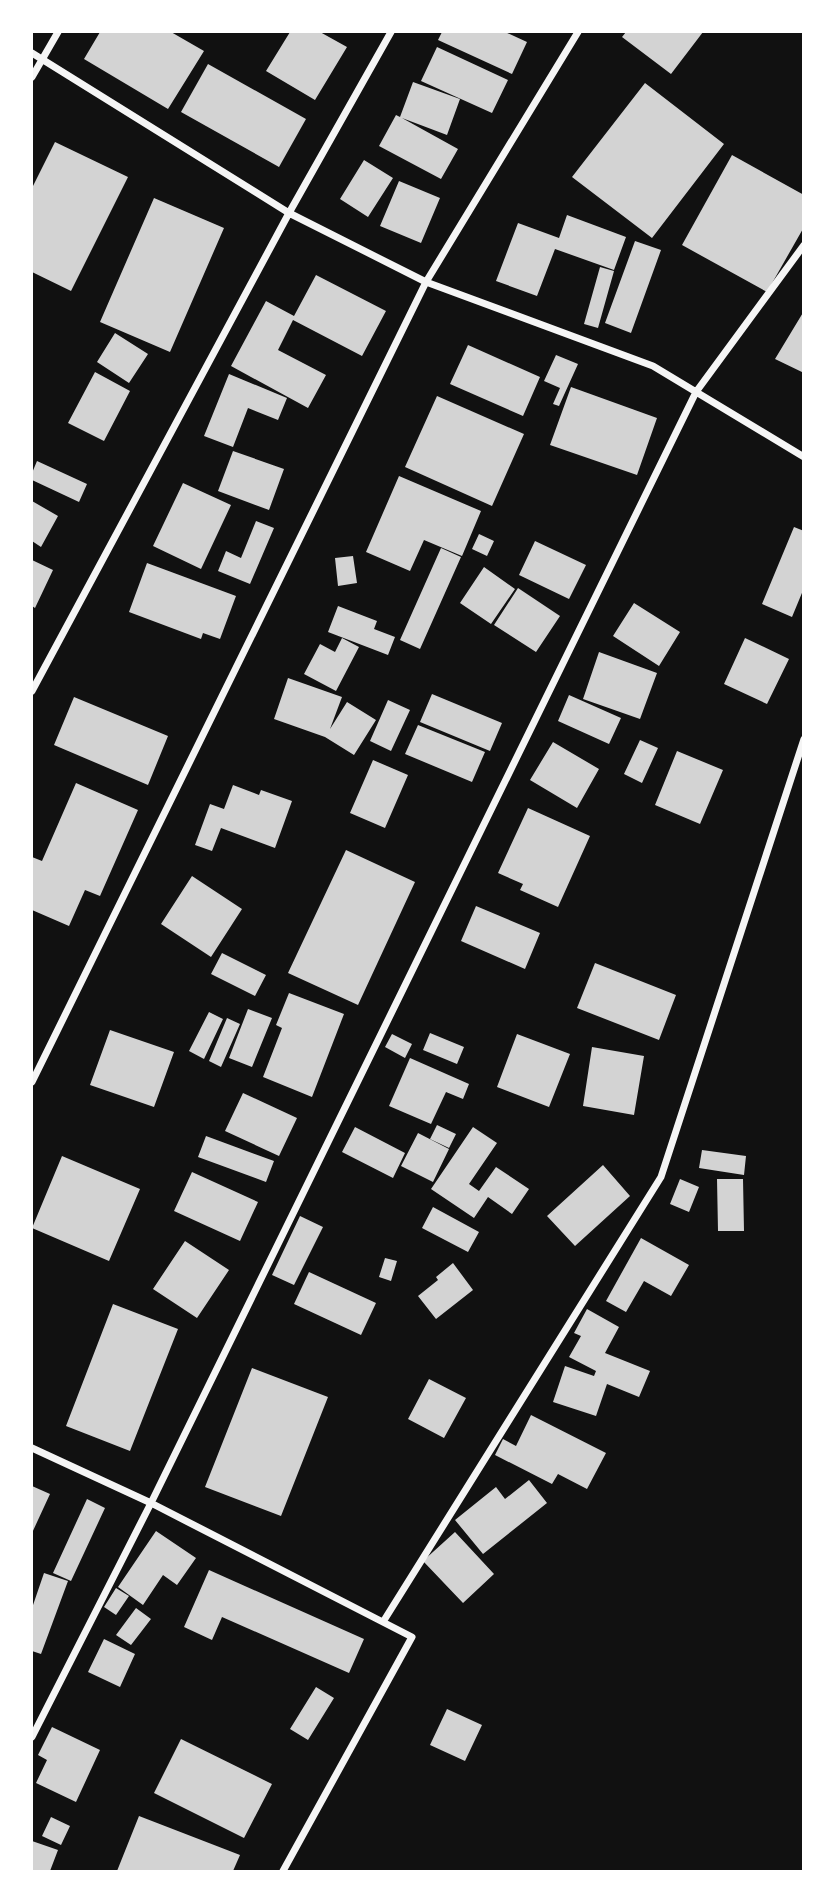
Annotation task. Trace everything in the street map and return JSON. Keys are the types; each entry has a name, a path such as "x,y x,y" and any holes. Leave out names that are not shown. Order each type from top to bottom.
{"street":[{"path":"32,77 58,32"},
{"path":"32,691 289,213 391,32"},
{"path":"32,1082 426,282 578,32"},
{"path":"32,53 289,213 426,282 653,366 803,457"},
{"path":"32,1737 151,1503 696,392 803,245"},
{"path":"383,1622 661,1177 803,738"},
{"path":"32,1448 151,1503 412,1637 283,1871"}],"building":[{"path":"100,32 171,32 204,51 168,109 84,59"},
{"path":"290,32 320,32 347,47 315,100 266,71"},
{"path":"442,32 505,32 527,42 512,74 438,40"},
{"path":"626,32 703,32 671,74 622,37"},
{"path":"437,47 508,80 492,113 421,81"},
{"path":"208,64 306,119 279,167 181,112"},
{"path":"413,82 460,99 447,135 402,118 458,149 441,179 379,146 396,115 400,117"},
{"path":"645,83 724,144 652,238 572,177"},
{"path":"55,142 128,177 71,291 32,272 32,188"},
{"path":"732,155 804,195 804,227 767,292 682,245"},
{"path":"364,160 393,178 368,217 340,199"},
{"path":"399,181 440,198 421,243 380,226"},
{"path":"154,198 224,228 170,352 100,322"},
{"path":"567,215 626,237 614,270 555,249 537,296 496,281 518,223 559,238"},
{"path":"635,241 661,250 631,333 605,323"},
{"path":"600,267 614,271 598,328 584,324"},
{"path":"316,275 386,311 362,356 293,320 278,350 326,375 308,408 231,366 266,301 294,316"},
{"path":"804,311 804,373 775,359"},
{"path":"115,333 148,354 129,383 97,362"},
{"path":"468,345 540,377 523,416 450,384"},
{"path":"556,355 578,364 559,406 553,404 560,388 544,381"},
{"path":"95,372 130,391 104,441 68,423"},
{"path":"229,374 287,398 278,420 248,408 233,447 204,436"},
{"path":"571,387 657,418 637,475 550,445"},
{"path":"437,396 524,434 492,506 405,467"},
{"path":"233,451 284,469 269,510 218,491"},
{"path":"37,461 87,484 79,502 32,480"},
{"path":"399,476 481,511 462,556 424,540 410,571 366,552"},
{"path":"183,483 231,505 201,569 153,546"},
{"path":"32,501 58,516 41,547 32,541"},
{"path":"256,521 274,528 250,584 218,571 226,551 241,558"},
{"path":"794,527 804,531 804,588 792,617 762,604"},
{"path":"479,534 494,541 487,556 472,549"},
{"path":"535,541 586,565 569,599 519,575"},
{"path":"441,548 461,557 420,649 400,640"},
{"path":"353,556 357,583 338,586 335,558"},
{"path":"32,560 53,570 35,608 32,606"},
{"path":"147,563 236,596 220,639 203,633 201,639 129,612"},
{"path":"484,567 515,589 491,624 460,603"},
{"path":"518,588 560,616 536,652 494,625"},
{"path":"634,603 680,632 659,666 613,636"},
{"path":"338,606 377,621 374,629 395,637 388,655 328,632"},
{"path":"342,638 359,647 336,691 304,674 320,644 335,652"},
{"path":"745,638 789,659 767,704 724,684"},
{"path":"599,652 657,673 640,719 583,699"},
{"path":"288,678 342,697 330,729 347,702 376,720 354,755 325,737 274,719"},
{"path":"432,694 502,723 490,751 420,722"},
{"path":"569,695 621,718 609,744 558,721"},
{"path":"74,697 168,736 148,785 54,745"},
{"path":"388,700 410,710 391,751 370,741"},
{"path":"418,725 485,752 472,782 405,754"},
{"path":"640,740 658,748 642,783 624,774"},
{"path":"553,742 599,769 577,808 530,780"},
{"path":"677,751 723,770 700,824 655,805"},
{"path":"373,760 408,775 385,828 350,813"},
{"path":"76,783 138,810 100,896 85,890 69,926 32,910 32,857 42,861"},
{"path":"233,785 259,795 261,790 292,801 275,848 221,828 212,851 195,845 210,804 224,809"},
{"path":"528,808 590,836 558,907 520,890 523,884 498,873"},
{"path":"346,850 415,882 358,1005 288,973"},
{"path":"192,876 242,909 211,957 161,924"},
{"path":"476,906 540,933 525,969 461,941"},
{"path":"222,953 266,975 255,996 211,974"},
{"path":"595,963 676,995 659,1040 577,1008"},
{"path":"289,993 344,1014 312,1097 263,1077 282,1028 276,1025"},
{"path":"248,1009 272,1018 252,1067 229,1058"},
{"path":"209,1012 223,1019 204,1059 189,1051"},
{"path":"227,1018 240,1024 221,1067 209,1061"},
{"path":"110,1030 174,1052 154,1107 90,1085"},
{"path":"430,1033 464,1047 457,1064 423,1050"},
{"path":"392,1034 412,1044 405,1058 385,1047"},
{"path":"517,1034 570,1054 549,1107 497,1087"},
{"path":"592,1047 644,1056 634,1115 583,1106"},
{"path":"410,1058 469,1084 463,1099 446,1092 431,1124 389,1106"},
{"path":"243,1093 297,1118 279,1156 225,1131"},
{"path":"437,1125 456,1134 449,1148 430,1139"},
{"path":"355,1127 405,1153 393,1178 342,1152"},
{"path":"473,1127 497,1143 469,1184 479,1191 496,1167 529,1189 512,1214 488,1197 474,1218 431,1189"},
{"path":"418,1133 449,1149 433,1182 401,1166"},
{"path":"206,1136 274,1161 266,1182 198,1157"},
{"path":"702,1150 746,1156 744,1175 699,1168"},
{"path":"62,1156 140,1189 109,1261 32,1228"},
{"path":"603,1165 630,1196 575,1246 547,1216"},
{"path":"192,1172 258,1202 240,1241 174,1211"},
{"path":"680,1179 699,1187 689,1212 670,1204"},
{"path":"717,1179 743,1179 744,1231 718,1231"},
{"path":"433,1207 479,1232 468,1252 422,1228"},
{"path":"300,1216 323,1227 294,1285 272,1275"},
{"path":"641,1238 689,1265 671,1296 644,1281 626,1312 606,1301"},
{"path":"185,1241 229,1270 197,1318 153,1289"},
{"path":"385,1258 397,1261 391,1281 379,1277"},
{"path":"453,1263 473,1290 436,1319 418,1296"},
{"path":"309,1272 376,1303 361,1335 294,1304"},
{"path":"113,1304 178,1329 130,1451 66,1426"},
{"path":"587,1309 619,1327 605,1353 650,1371 639,1397 607,1384 596,1416 553,1402 565,1366 594,1376 596,1371 569,1357 581,1336 574,1333"},
{"path":"252,1368 328,1397 281,1516 205,1487"},
{"path":"429,1379 466,1398 444,1438 408,1419"},
{"path":"531,1415 606,1453 587,1489 558,1474 552,1484 495,1455 503,1439 516,1446"},
{"path":"529,1480 547,1503 483,1554 455,1520 496,1487 505,1499"},
{"path":"32,1486 50,1494 32,1533"},
{"path":"87,1499 105,1508 71,1581 53,1573"},
{"path":"156,1531 196,1558 177,1585 163,1575 143,1605 118,1587"},
{"path":"455,1532 494,1574 463,1603 423,1561"},
{"path":"209,1570 364,1639 349,1673 222,1617 212,1640 184,1627"},
{"path":"44,1573 68,1581 41,1654 32,1651 32,1608"},
{"path":"116,1588 129,1596 116,1615 104,1607"},
{"path":"136,1608 151,1619 131,1645 116,1635"},
{"path":"104,1639 135,1654 120,1687 88,1672"},
{"path":"316,1687 334,1698 308,1740 290,1729"},
{"path":"447,1709 482,1725 465,1761 430,1745"},
{"path":"52,1727 100,1750 76,1802 36,1783 47,1760 38,1755"},
{"path":"181,1739 272,1784 244,1838 154,1793"},
{"path":"139,1816 240,1855 233,1871 117,1871"},
{"path":"51,1817 70,1826 61,1845 42,1836"},
{"path":"32,1841 58,1850 50,1871 32,1871"}]}
